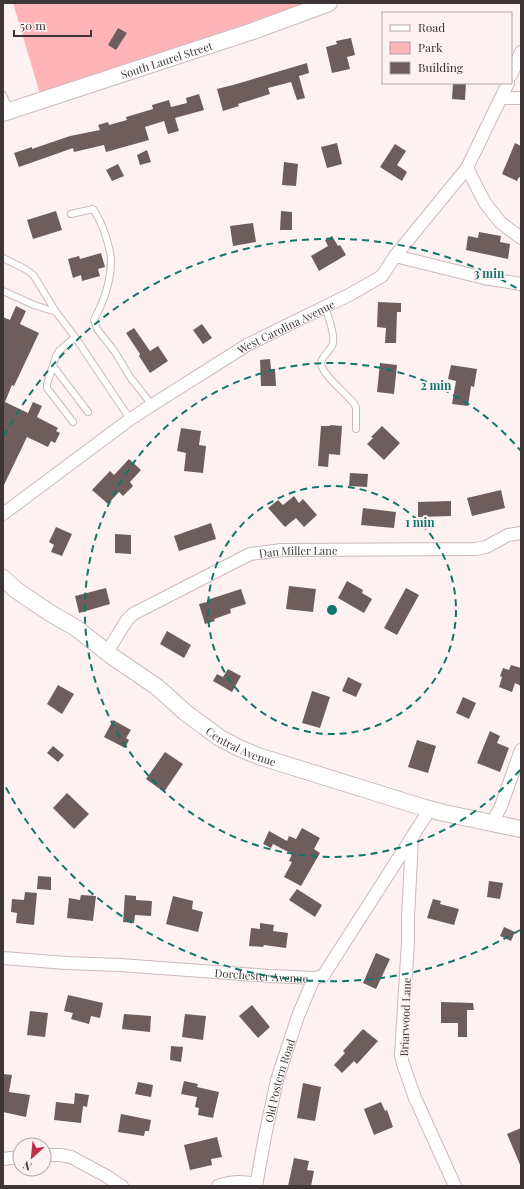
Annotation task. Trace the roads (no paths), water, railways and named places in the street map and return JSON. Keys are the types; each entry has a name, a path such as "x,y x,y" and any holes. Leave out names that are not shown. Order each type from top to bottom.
{"street":[{"name":"South Laurel Street","path":"6,112 253,31 330,3"},
{"path":"512,73 521,52"},
{"name":"West Carolina Avenue","path":"3,514 130,419 247,345 351,294 382,276 395,256 467,168 508,84"},
{"path":"502,98 521,98"},
{"path":"467,168 485,203 501,223 521,238"},
{"path":"395,256 484,278 521,284"},
{"name":"Dan Miller Lane","path":"107,652 132,614 250,554 282,550 476,549 486,547 508,535 521,533"},
{"name":"Central Avenue","path":"3,578 16,590 50,613 76,628 157,687 186,714 220,738 238,748 265,758 430,809 492,824 521,829"},
{"path":"492,824 501,806 521,750"},
{"name":"Dorchester Avenue","path":"3,958 219,973 314,978 323,976 430,809"},
{"name":"Briarwood Lane","path":"413,837 401,1055 415,1098 455,1186"},
{"name":"Old Postern Road","path":"256,1185 277,1080 298,1016 314,978"},
{"path":"52,1155 70,1157 107,1181 122,1186"},
{"path":"218,1186 235,1182 256,1185"}],"lane":[{"path":"3,95 6,112"},
{"path":"71,214 93,209 99,217 108,243 111,261 109,279 101,307 94,320 97,329 115,352 130,377 152,405"},
{"path":"3,258 31,273 130,419"},
{"path":"3,290 34,305 56,312"},
{"path":"325,307 332,331 333,342 322,359 321,366 322,369 355,405 356,429"},
{"path":"73,422 47,388 47,384 60,351 74,337"},
{"path":"53,366 88,412"}]}
